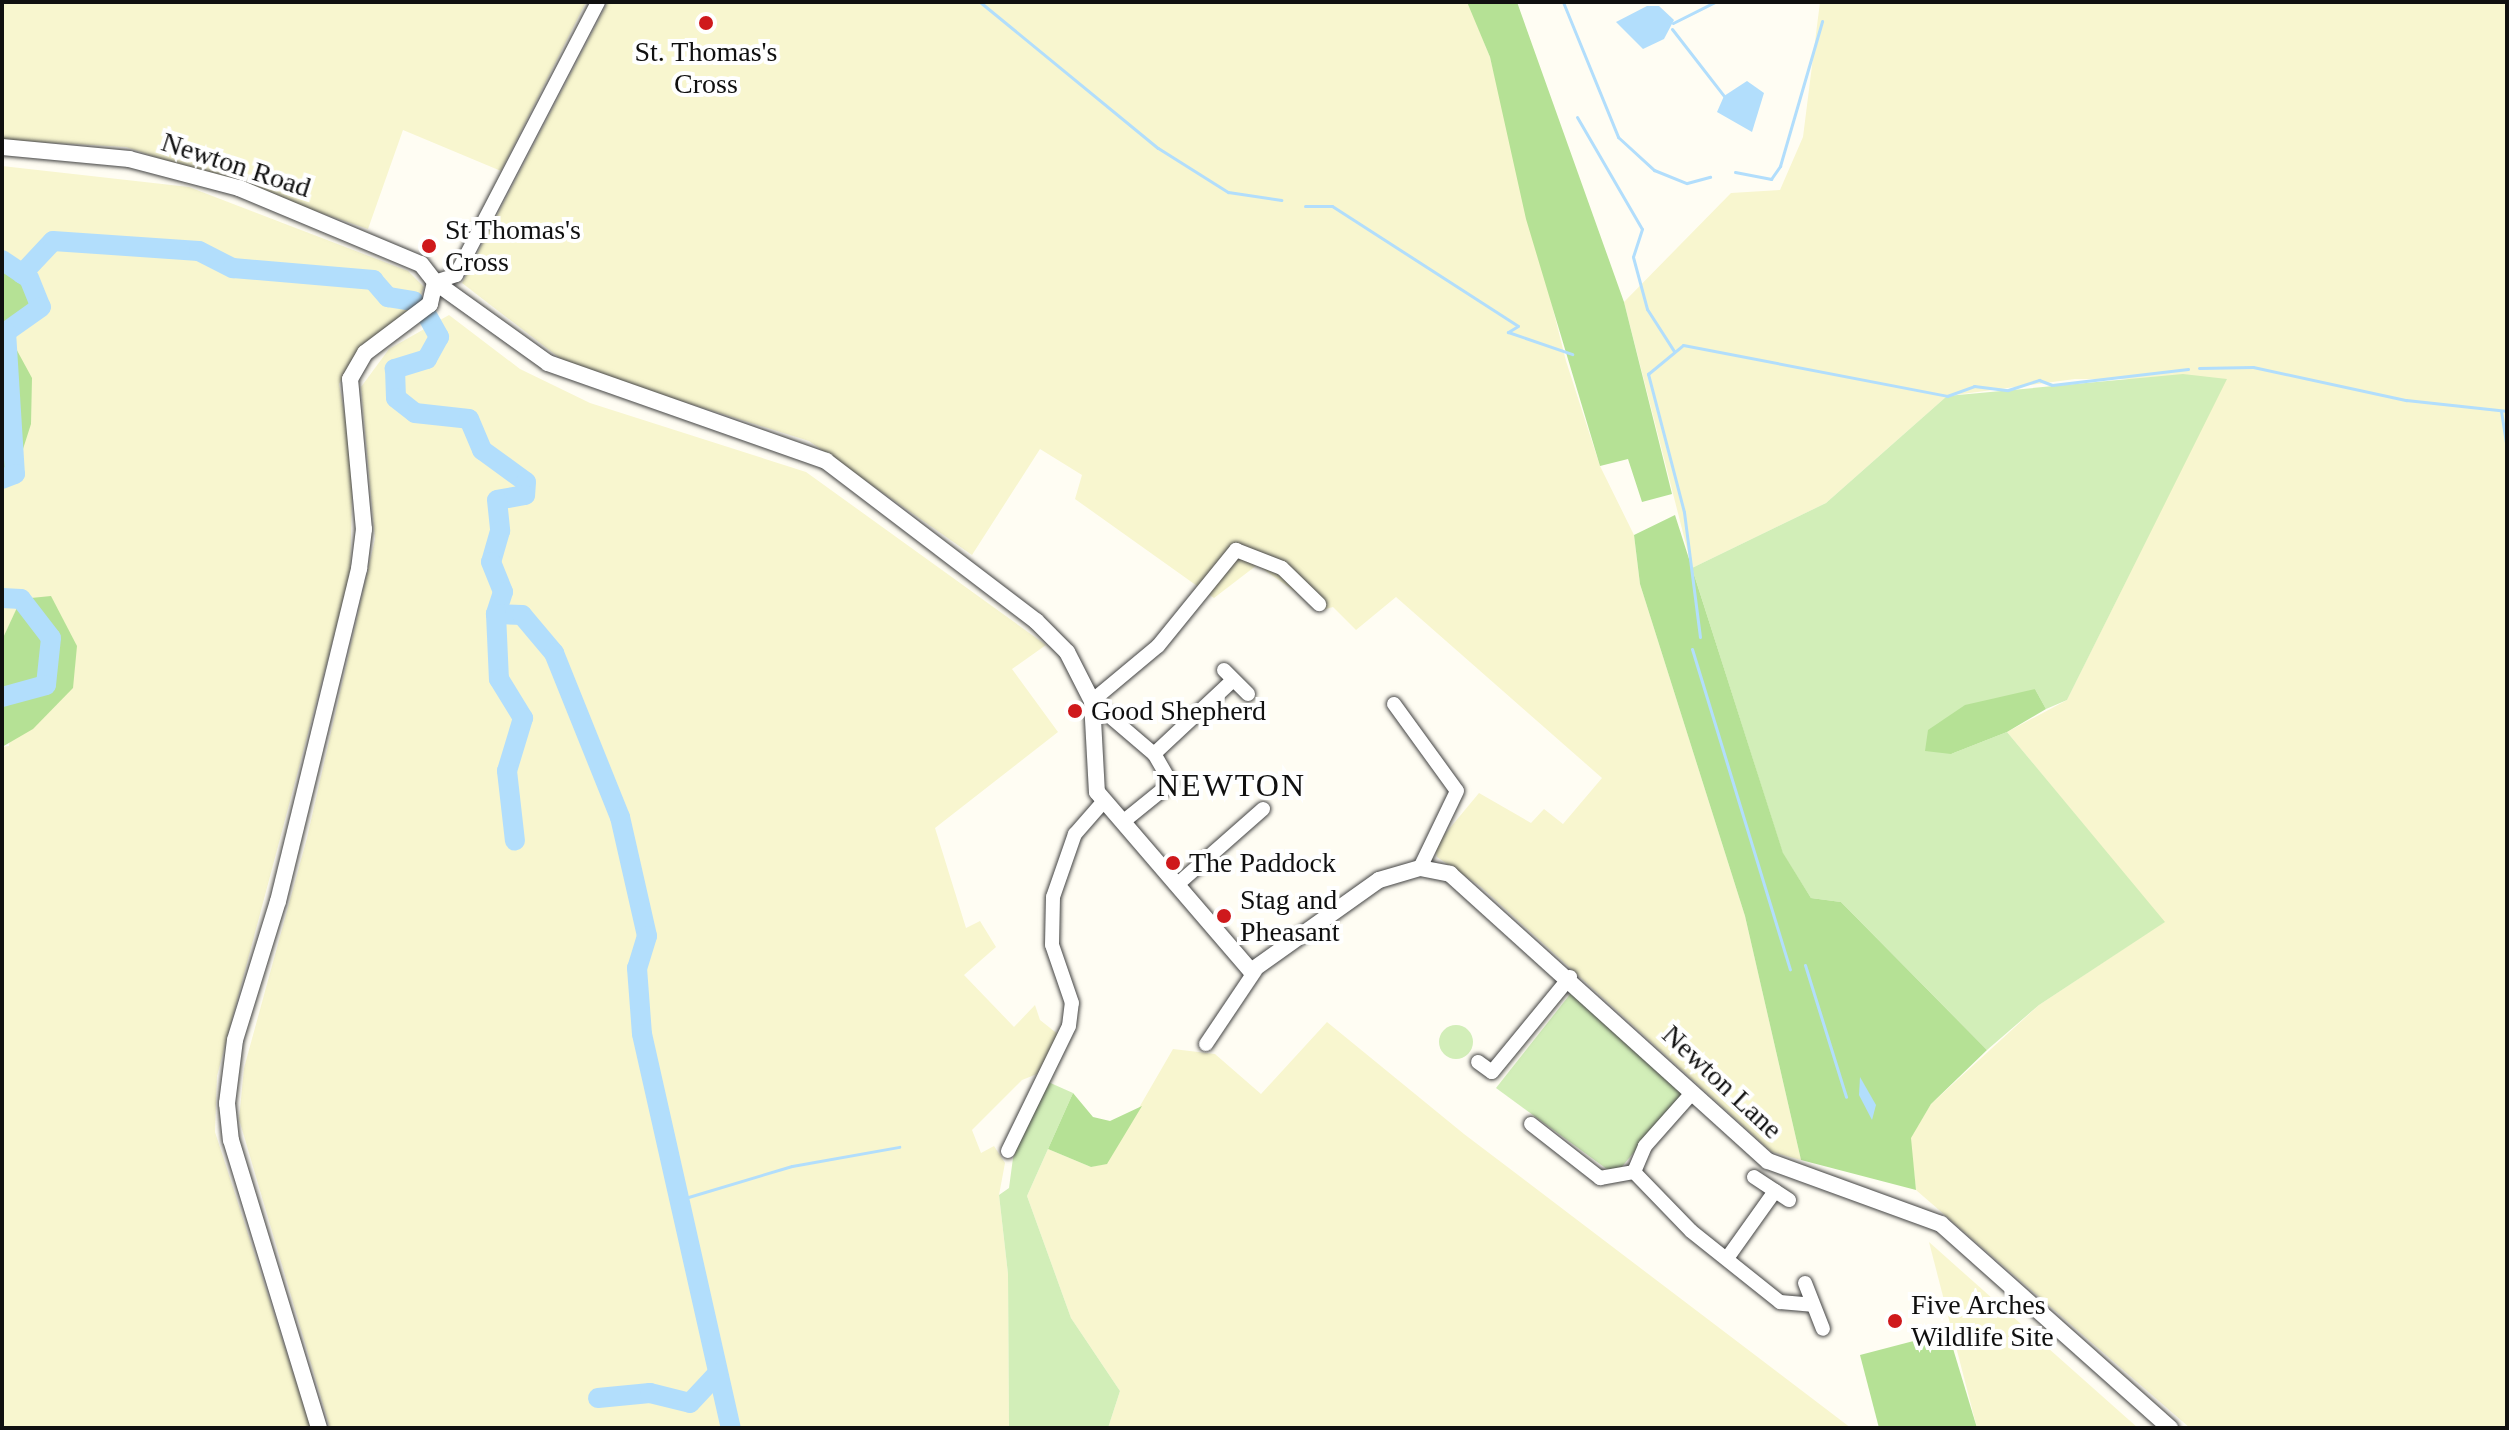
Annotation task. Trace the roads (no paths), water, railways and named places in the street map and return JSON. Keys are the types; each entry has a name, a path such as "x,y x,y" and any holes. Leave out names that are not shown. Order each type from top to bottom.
{"street":[{"path":"319,1428 231,1140 227,1103 235,1040 278,901 359,569 364,529 350,379 365,353 430,304 435,282 456,275 598,2"},
{"name":"Newton Road","path":"2,147 129,159 239,188 401,254 431,271 435,282 548,363 826,461 1036,621 1067,652 1092,701"},
{"path":"1092,701 1158,646 1236,550 1282,568 1319,604"},
{"path":"1154,754 1228,675 1248,694"},
{"path":"1092,701 1154,754 1171,783 1124,821"},
{"path":"1092,701 1093,778 1104,801 1179,883 1251,969"},
{"path":"1206,1044 1251,969 1379,880 1420,868 1457,791 1394,704"},
{"path":"1008,1151 1069,1026 1072,1003 1052,945 1053,897 1075,834 1104,801"},
{"path":"1179,883 1263,809"},
{"name":"Newton Lane","path":"1420,868 1462,881 1768,1161 1802,1178 1914,1210 1981,1257 2170,1428"},
{"path":"1478,1062 1492,1072 1570,977"},
{"path":"1634,1172 1639,1154 1692,1093"},
{"path":"1531,1124 1600,1178 1634,1172"},
{"path":"1634,1172 1784,1305 1812,1305"},
{"path":"1754,1177 1789,1200"},
{"path":"1728,1257 1775,1191"},
{"path":"1805,1283 1823,1329"}],"water":[{"path":"1647,6 1659,6 1674,20 1664,39 1643,49 1616,22"},
{"path":"1747,81 1764,93 1752,132 1717,112 1724,96"},
{"path":"1860,1077 1876,1105 1872,1120 1859,1095"}],"waterway":[{"path":"980,2 1158,148 1228,192 1281,200"},
{"path":"1563,2 1618,137 1654,170 1687,183 1710,177"},
{"path":"1673,23 1715,2"},
{"path":"1735,172 1771,179 1780,166 1822,21"},
{"path":"1672,29 1724,96"},
{"path":"1577,117 1642,229 1633,257 1647,309 1674,351"},
{"path":"1305,206 1332,206 1518,326 1508,332 1572,354"},
{"path":"22,274 53,241 199,251 233,268 373,280 388,297 414,301"},
{"path":"2,260 29,278 41,307 6,332 15,474 2,479"},
{"path":"428,317 439,337 427,359 395,369 396,398 415,413 469,419 482,450 526,482 525,495 497,500 500,531 491,562 503,592 496,614 522,615 554,653 620,817 647,936 637,968 642,1034 731,1428"},
{"path":"1700,637 1684,512 1648,374 1683,345 1947,396 1974,386 2008,390 2039,380 2052,385 2188,369"},
{"path":"2199,368 2253,367 2406,400 2507,411"},
{"path":"2501,411 2507,448"},
{"path":"2,598 21,599 51,638 46,685 2,697"},
{"path":"496,614 499,679 523,718 507,771 515,841"},
{"path":"1692,649 1790,969"},
{"path":"1805,965 1846,1097"},
{"path":"675,1201 792,1166 899,1147"},
{"path":"598,1398 650,1393 690,1403 717,1374"}],"place":[{"name":"St. Thomas's Cross","path":"706,23"},
{"name":"St Thomas's Cross","path":"429,246"},
{"name":"Good Shepherd","path":"1075,711"},
{"name":"The Paddock","path":"1173,863"},
{"name":"Stag and Pheasant","path":"1224,916"},
{"name":"Five Arches Wildlife Site","path":"1895,1321"}],"district":[{"name":"NEWTON","path":"1231,785"}]}
